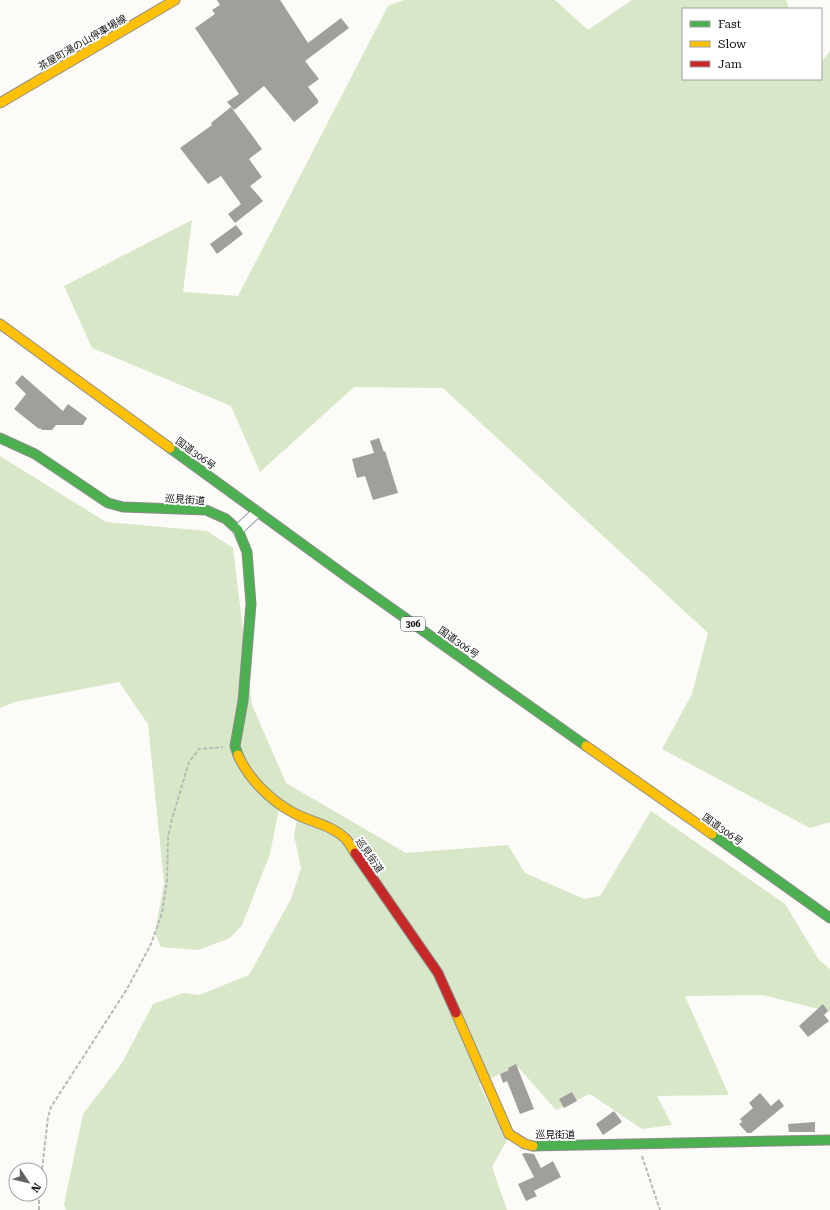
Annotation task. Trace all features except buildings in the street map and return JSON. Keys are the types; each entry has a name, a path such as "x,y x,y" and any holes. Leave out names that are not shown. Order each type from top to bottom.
{"main road":[{"name":"茶屋町湯の山停車場線","path":"0,103 175,0"},
{"name":"国道306号","path":"0,324 258,512 830,918"},
{"name":"巡見街道","path":"0,438 35,454 108,503 123,507 206,510 226,518 238,530 247,552 251,604 243,701 235,746 242,764 271,799 293,813 326,826 345,838 438,973 509,1134 525,1144 534,1146 830,1140"}],"street":[{"path":"238,530 258,512"}],"path":[{"path":"43,1162 48,1117 51,1107 127,989 151,944 162,913 167,881 168,836 189,762 199,749 235,746"},
{"path":"638,1143 660,1210"}],"green space":[{"path":"404,0 555,0 588,30 632,0 786,0 789,8 682,8 682,80 822,80 822,62 830,51 830,822 810,828 662,749 692,694 708,633 443,388 354,387 260,472 231,406 92,348 64,286 192,220 183,292 238,296 388,6"},
{"path":"0,456 106,522 207,531 233,548 252,705 286,783 406,853 508,845 525,873 584,899 600,896 651,811 785,904 819,960 830,969 830,1012 763,995 685,996 729,1095 657,1096 672,1125 642,1129 590,1094 556,1110 517,1066 479,1084 507,1140 492,1167 507,1210 66,1210 64,1204 83,1114 122,1063 153,1004 183,993 199,995 249,975 291,899 301,868 294,835 298,814 280,803 270,854 242,925 230,938 198,950 161,947 155,933 164,883 148,724 119,682 15,702 0,708"}],"traffic: fast":[{"path":"0,438 35,454 108,503 123,507 206,510 226,519 238,530 247,552 251,604 243,701 235,746 238,755"},
{"path":"170,448 350,579 586,746"},
{"path":"712,834 830,918"},
{"path":"533,1146 830,1140"}],"traffic: slow":[{"path":"0,103 175,0"},
{"path":"0,324 170,448"},
{"path":"586,746 712,834"},
{"path":"238,755 242,764 260,788 268,795 292,812 333,829 346,840 355,853"},
{"path":"456,1013 509,1134 525,1144 533,1146"}],"traffic: jam":[{"path":"355,853 438,973 456,1013"}]}
